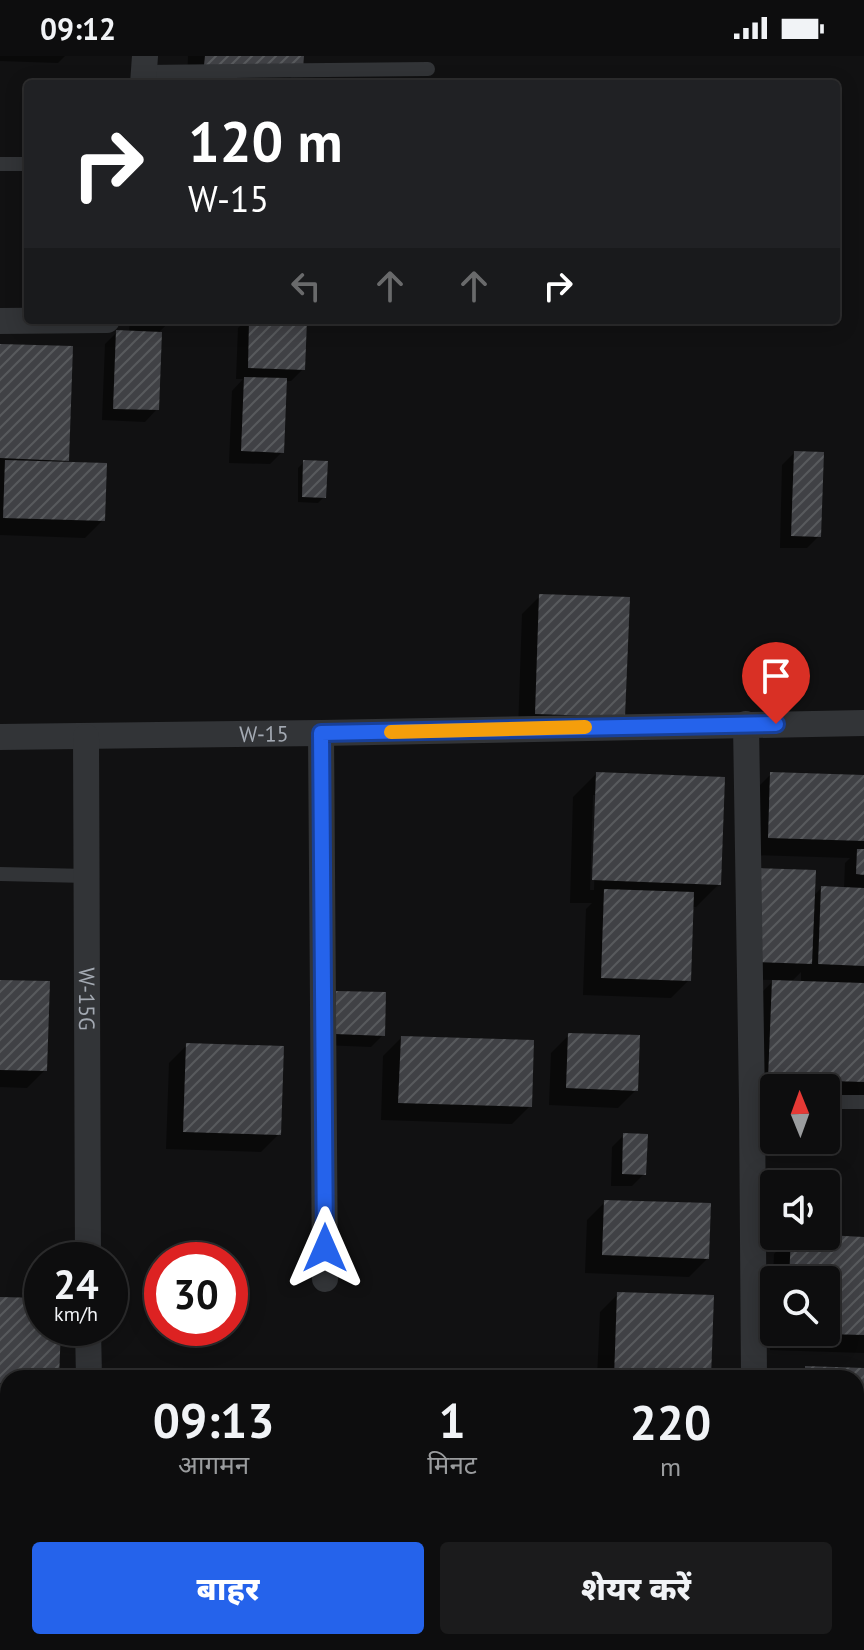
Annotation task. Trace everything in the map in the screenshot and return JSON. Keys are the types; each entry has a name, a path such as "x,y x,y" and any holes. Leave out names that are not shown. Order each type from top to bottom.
{"street":[{"path":"0,321 24,321"},
{"name":"W-15","path":"0,737 864,723"},
{"path":"746,724 762,1074"},
{"path":"321,733 325,1279"},
{"name":"W-15G","path":"86,737 88,1242"},
{"path":"754,1370 761,1154"},
{"path":"88,1346 89,1370"}],"lane":[{"path":"144,71 428,69"},
{"path":"0,164 24,164"},
{"path":"0,874 87,876"},
{"path":"840,1102 864,1102"}],"building":[{"path":"205,56 304,56 303,68 204,65"},
{"path":"249,324 307,324 305,370 248,368"},
{"path":"116,330 162,332 159,410 113,409"},
{"path":"0,344 73,346 69,461 0,458"},
{"path":"244,377 287,378 284,453 241,451"},
{"path":"794,451 824,452 821,537 791,536"},
{"path":"5,460 107,463 105,521 3,518"},
{"path":"303,460 328,461 326,498 302,497"},
{"path":"539,594 630,597 625,717 535,714"},
{"path":"596,772 725,777 721,885 592,880"},
{"path":"770,772 864,775 864,841 768,838"},
{"path":"857,849 864,849 864,875 856,874"},
{"path":"758,868 816,870 812,964 755,962"},
{"path":"821,886 864,888 864,966 818,964"},
{"path":"604,889 694,892 691,981 601,978"},
{"path":"0,980 50,981 47,1071 0,1070"},
{"path":"772,980 864,983 864,1082 840,1081 840,1074 768,1074"},
{"path":"336,991 386,992 385,1036 335,1034"},
{"path":"568,1033 640,1035 638,1091 566,1088"},
{"path":"401,1036 534,1040 532,1107 398,1103"},
{"path":"186,1043 284,1046 281,1135 183,1132"},
{"path":"623,1133 648,1134 646,1175 622,1174"},
{"path":"604,1200 711,1203 709,1259 602,1255"},
{"path":"840,1236 864,1237 864,1335 840,1334 840,1266 790,1266 790,1250 840,1250"},
{"path":"617,1292 714,1295 711,1370 614,1370"},
{"path":"0,1297 24,1298 24,1346 60,1346 59,1370 0,1370"},
{"path":"805,1366 864,1368 864,1370 805,1370"}],"slow traffic":[{"path":"391,732 585,727"}],"route":[{"path":"325,1248 321,733 776,724"}]}
